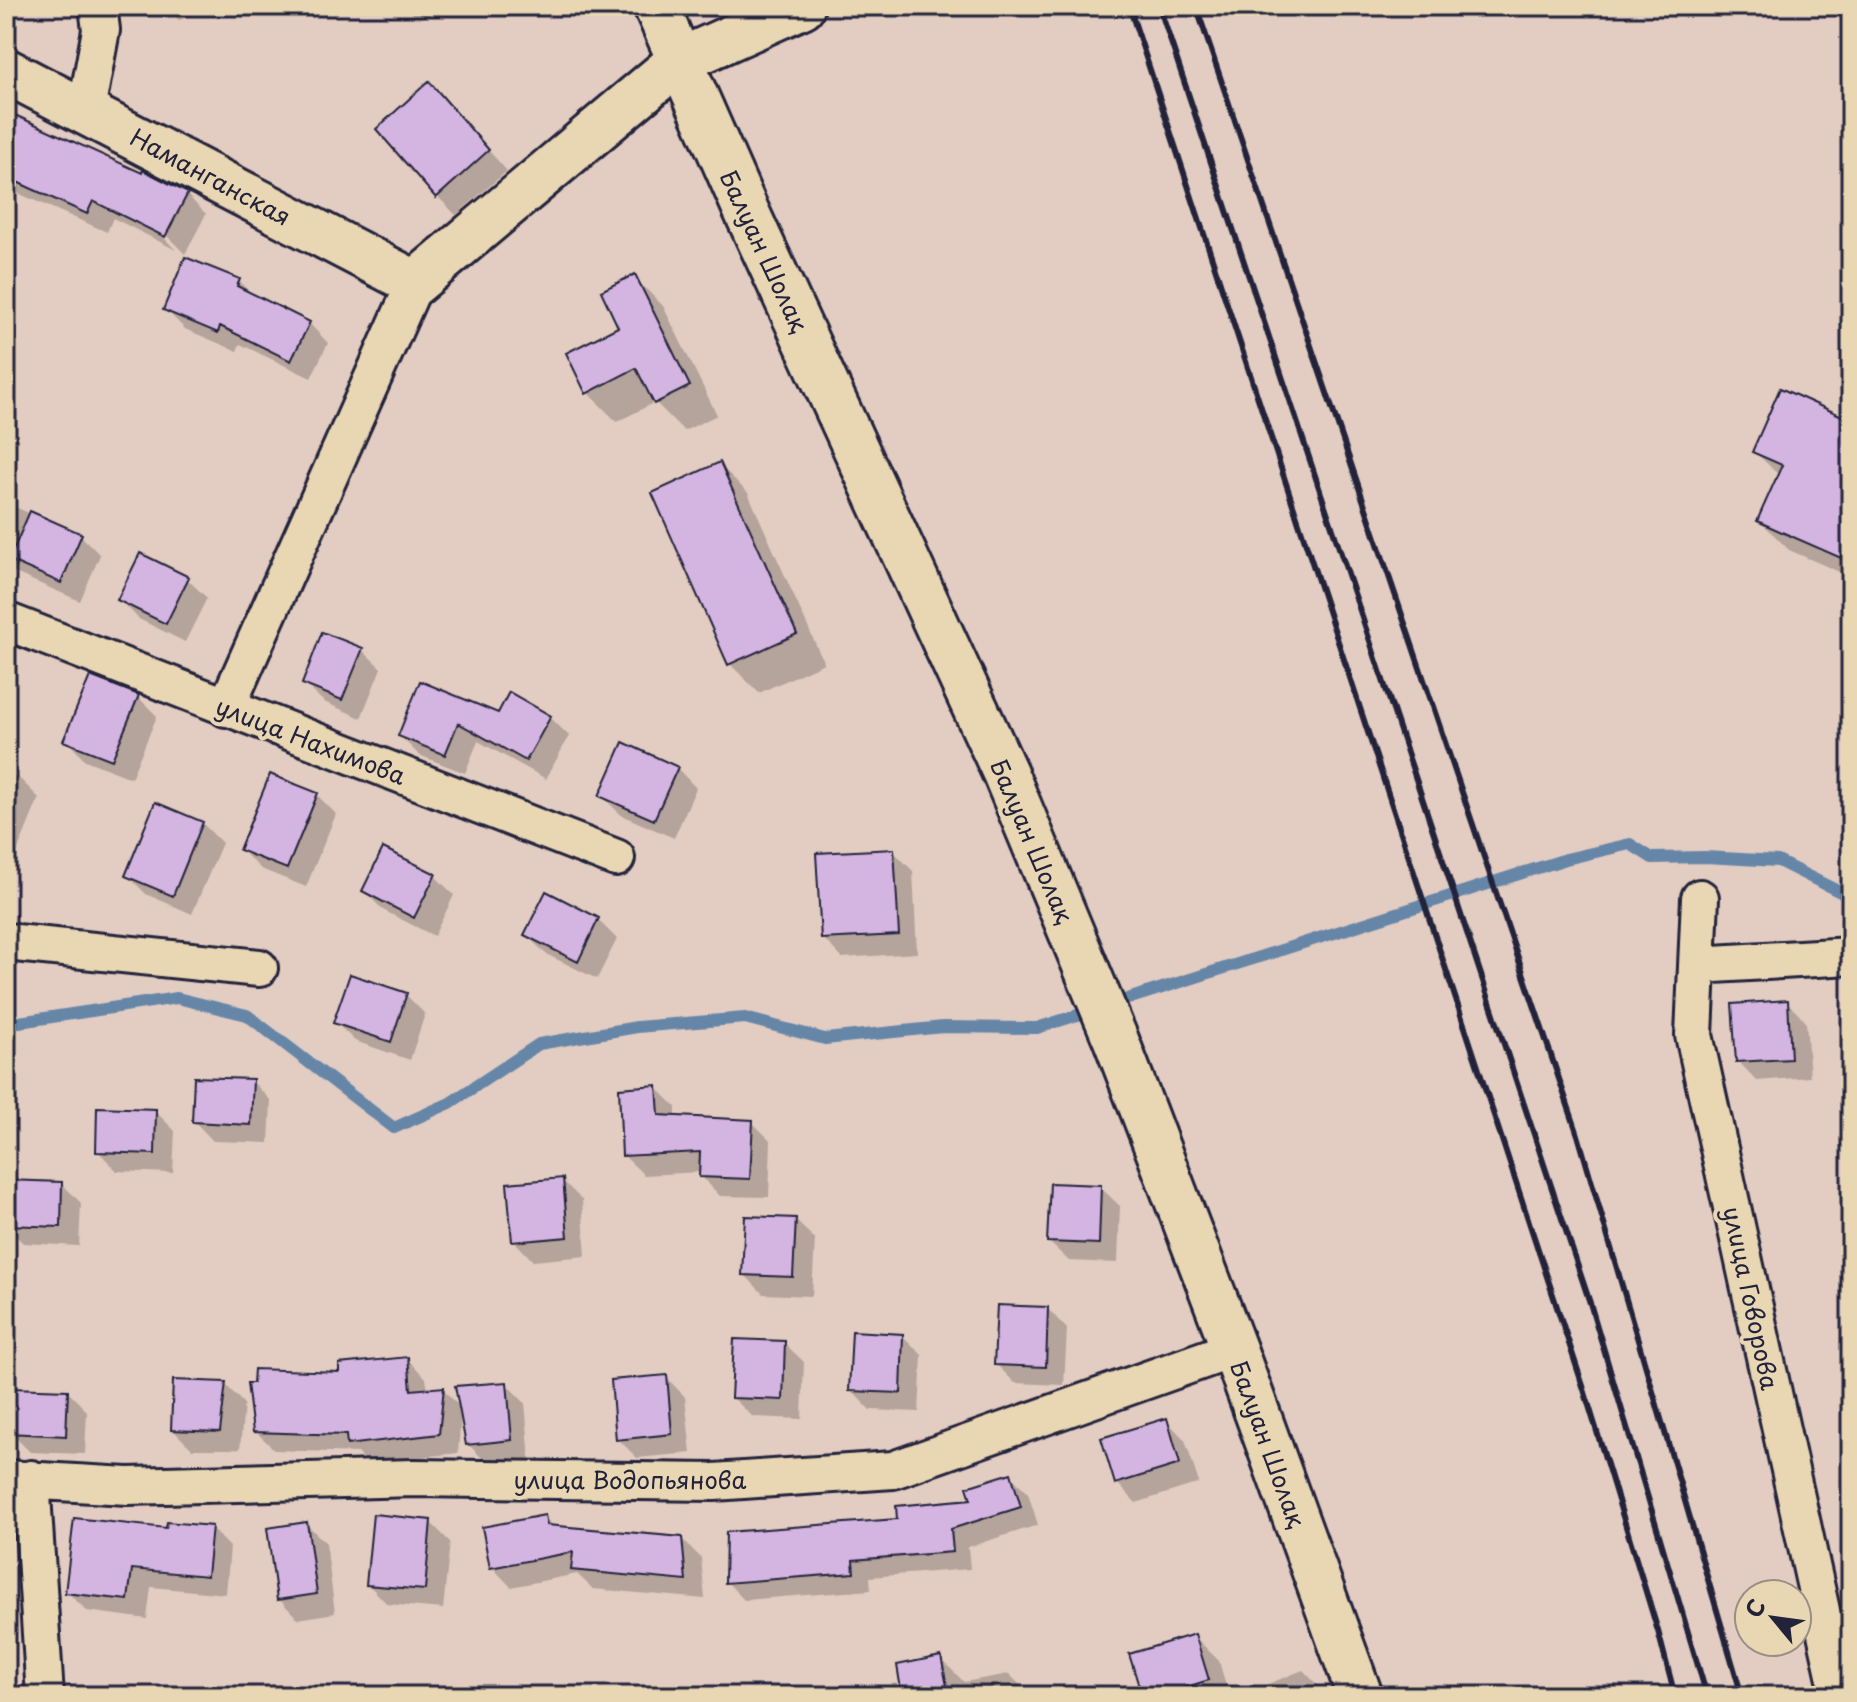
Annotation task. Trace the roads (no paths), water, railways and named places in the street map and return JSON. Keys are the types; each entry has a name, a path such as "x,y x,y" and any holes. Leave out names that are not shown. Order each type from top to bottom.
{"main road":[{"name":"Балуан Шолақ","path":"656,6 1005,773 1116,1040 1234,1349 1360,1696"},
{"path":"415,283 742,6"},
{"path":"679,61 802,6"},
{"name":"Наманганская","path":"6,71 415,283"}],"street":[{"path":"86,111 101,30 98,6"},
{"path":"226,708 415,283"},
{"name":"улица Нахимова","path":"6,621 616,858"},
{"name":"улица Говорова","path":"1700,898 1694,1035 1842,1687"},
{"path":"6,942 259,968"},
{"path":"1697,965 1851,956"},
{"name":"улица Водопьянова","path":"18,1479 128,1486 414,1478 714,1482 893,1470 1234,1349"},
{"path":"18,1479 45,1696"}],"waterway":[{"path":"6,1024 177,998 247,1015 394,1128 450,1103 539,1044 637,1027 745,1018 825,1039 943,1027 1037,1028 1566,859 1630,844 1652,858 1778,861 1844,894 1851,893"}],"railway":[{"path":"1129,6 1583,1386 1675,1696"},
{"path":"1159,6 1590,1303 1707,1696"},
{"path":"1196,6 1578,1135 1742,1696"}]}
